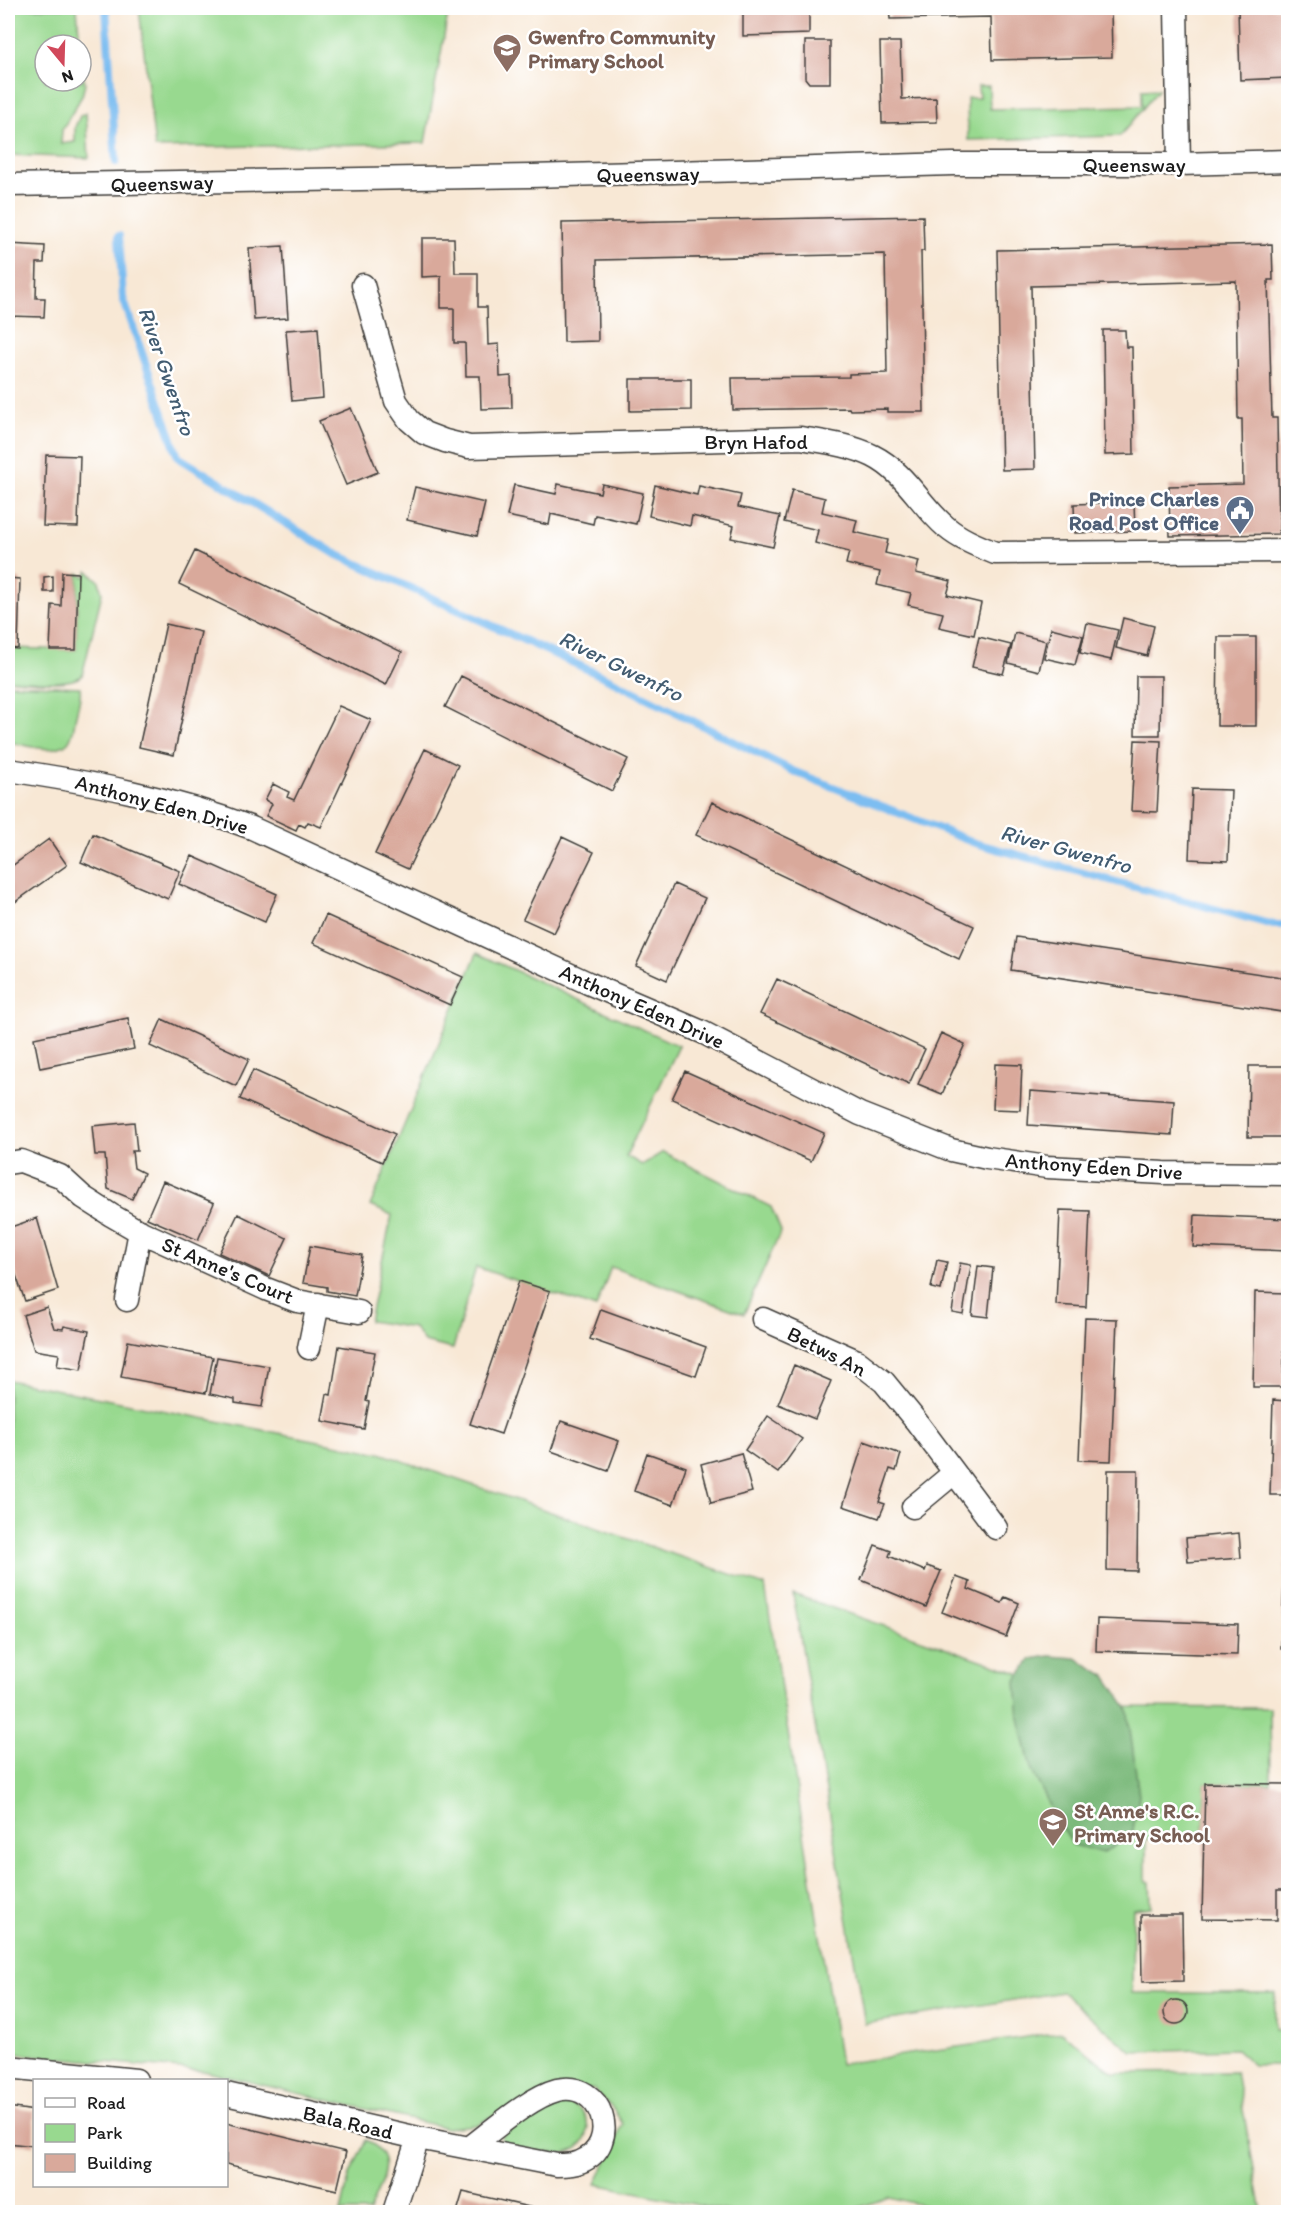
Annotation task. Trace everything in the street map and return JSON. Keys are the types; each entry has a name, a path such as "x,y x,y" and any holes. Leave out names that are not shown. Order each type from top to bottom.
{"street":[{"path":"1176,8 1179,164"},
{"name":"Queensway","path":"8,185 531,177 953,164 1179,164 1288,161"},
{"name":"Bryn Hafod","path":"363,285 396,401 409,420 424,433 445,441 470,447 801,438 844,445 874,456 899,474 946,527 970,543 995,553 1288,551"},
{"name":"Anthony Eden Drive","path":"8,770 85,781 221,816 252,828 588,983 702,1032 860,1114 951,1150 1047,1167 1164,1173 1288,1174"},
{"name":"St Anne's Court","path":"8,1163 21,1161 60,1176 83,1197 140,1231 266,1289 297,1300 359,1312"},
{"name":"St Anne's Court","path":"127,1299 140,1231"},
{"name":"St Anne's Court","path":"309,1348 318,1304"},
{"name":"Betws An","path":"763,1319 857,1361 884,1382 996,1528"},
{"path":"913,1507 954,1473"},
{"path":"8,2067 126,2079"},
{"name":"Bala Road","path":"228,2094 418,2138 469,2148 557,2165 578,2163 596,2151 602,2142 604,2119 593,2100 584,2093 572,2089 559,2089 530,2103 469,2148"},
{"path":"394,2212 418,2138"}],"green space":[{"path":"8,8 77,8 79,33 33,33 33,93 83,93 62,130 61,144 75,142 75,127 80,116 86,113 89,158 8,155"},
{"path":"139,8 449,8 425,143 155,148"},
{"path":"978,86 989,86 990,109 1142,106 1142,90 1159,89 1120,136 968,140 967,98 979,98"},
{"path":"88,571 99,581 102,593 82,676 56,682 8,680 8,648 76,650 78,573 85,577"},
{"path":"8,684 80,687 74,728 68,742 62,746 47,749 8,742"},
{"path":"477,953 679,1046 626,1156 642,1165 663,1152 771,1207 781,1231 744,1314 611,1267 596,1308 476,1267 453,1349 424,1342 414,1328 369,1321 392,1215 370,1206"},
{"path":"8,1380 380,1453 765,1586 840,2064 1061,2032 1114,2073 1236,2072 1262,2212 949,2212 889,2197 846,2212 731,2212 596,2184 623,2124 613,2109 593,2089 499,2113 476,2125 447,2128 203,2071 8,2053"},
{"name":"St Anne's R.C. Primary School","path":"793,1594 1120,1707 1270,1708 1271,1784 1205,1783 1204,1840 1146,1840 1146,1881 1150,1882 1151,1907 1133,1909 1132,1993 1275,1993 1275,2030 1287,2030 1287,2065 1254,2065 1236,2049 1132,2052 1062,1992 865,2024"},
{"path":"1050,1656 1076,1658 1106,1676 1127,1707 1139,1796 1132,1835 1103,1853 1073,1845 1031,1769 1019,1718 1016,1681 1031,1659"},
{"path":"556,2102 568,2103 577,2107 583,2114 587,2122 587,2131 585,2140 579,2147 569,2152 555,2153 508,2147 502,2143 502,2136 505,2132"},
{"path":"366,2140 376,2147 385,2163 381,2182 369,2212 341,2212 349,2177"},
{"path":"88,2206 153,2212 88,2212"}],"building":[{"path":"743,8 809,8 809,34 743,36"},
{"path":"889,8 1111,8 1112,57 992,60 991,17 890,19"},
{"path":"1238,8 1288,8 1288,78 1240,80"},
{"path":"805,41 830,41 830,83 809,83 805,78"},
{"path":"880,42 900,42 902,99 936,98 937,122 882,123"},
{"path":"923,216 924,251 921,251 924,412 887,412 887,409 850,410 849,408 733,410 732,378 849,377 849,374 887,373 885,254 597,260 598,341 564,342 562,223"},
{"path":"422,238 454,238 455,273 478,273 478,307 487,307 488,345 499,344 500,377 511,376 512,408 481,409 480,376 466,376 465,343 454,343 454,308 441,308 441,276 422,277"},
{"path":"8,244 45,246 44,263 37,263 36,298 45,298 44,317 8,316"},
{"path":"1272,244 1273,280 1268,280 1272,418 1277,418 1279,534 1170,536 1169,486 1243,484 1242,419 1238,419 1236,281 1031,286 1035,469 1002,470 997,250"},
{"path":"283,246 288,318 254,320 249,248"},
{"path":"318,328 323,398 292,401 286,330"},
{"path":"1103,330 1125,330 1126,347 1132,347 1134,454 1105,455"},
{"path":"630,379 691,379 691,410 630,411"},
{"path":"351,408 378,472 346,485 319,421"},
{"path":"46,455 80,456 78,527 43,526"},
{"path":"558,484 600,493 602,484 643,493 636,524 595,515 593,524 551,514 549,525 507,516 514,485 556,494"},
{"path":"655,485 697,495 699,486 741,495 738,507 780,516 773,547 731,538 734,526 692,516 690,526 649,516"},
{"path":"415,487 485,503 477,536 407,520"},
{"path":"792,490 825,498 822,512 857,520 854,532 888,540 885,553 919,561 916,573 951,581 947,595 981,603 974,635 939,627 943,613 908,605 911,593 877,585 880,572 846,564 849,552 815,543 818,530 784,522"},
{"path":"1134,502 1135,531 1075,533 1074,504"},
{"path":"195,551 402,652 386,685 179,584"},
{"path":"62,572 78,573 76,650 50,650 52,605 61,606"},
{"path":"53,576 53,592 44,592 44,577"},
{"path":"8,578 20,579 18,649 8,648"},
{"path":"1123,618 1154,626 1147,656 1116,648"},
{"path":"1087,623 1118,630 1111,660 1080,653"},
{"path":"166,624 201,632 174,755 139,747"},
{"path":"1051,628 1083,636 1075,665 1044,658"},
{"path":"1015,633 1046,641 1039,671 1008,663"},
{"path":"979,637 1011,645 1003,674 972,667"},
{"path":"1218,637 1256,637 1256,726 1217,726"},
{"path":"461,676 628,759 612,791 445,707"},
{"path":"1136,676 1161,676 1160,735 1135,735"},
{"path":"339,706 371,720 321,827 308,822 305,827 299,824 296,830 266,816 272,804 265,800 273,784 289,792 287,797 294,800"},
{"path":"1135,740 1161,741 1157,812 1131,811"},
{"path":"425,749 458,765 408,869 375,854"},
{"path":"1192,789 1231,790 1228,861 1189,859"},
{"path":"712,802 974,926 959,959 696,835"},
{"path":"93,834 180,871 168,899 81,862"},
{"path":"562,837 594,852 554,933 523,919"},
{"path":"49,839 67,865 8,907 8,869"},
{"path":"192,856 277,894 265,922 179,884"},
{"path":"674,884 705,898 667,980 636,966"},
{"path":"326,915 463,977 450,1005 313,943"},
{"path":"1016,937 1288,978 1288,1013 1011,970"},
{"path":"777,979 925,1049 909,1084 760,1014"},
{"path":"128,1018 134,1049 40,1068 34,1038"},
{"path":"162,1019 249,1059 236,1086 150,1046"},
{"path":"941,1033 965,1044 942,1094 918,1084"},
{"path":"8,1050 12,1068 8,1069"},
{"path":"995,1064 1022,1065 1020,1110 993,1109"},
{"path":"1249,1066 1284,1066 1283,1137 1248,1137"},
{"path":"253,1070 395,1134 382,1162 240,1099"},
{"path":"685,1071 824,1133 811,1161 672,1099"},
{"path":"1030,1091 1174,1101 1172,1135 1028,1125"},
{"path":"134,1122 137,1151 132,1151 134,1168 144,1173 132,1199 108,1189 105,1155 95,1155 92,1126"},
{"path":"163,1181 214,1203 198,1240 147,1218"},
{"path":"1060,1210 1090,1211 1086,1307 1056,1305"},
{"path":"238,1214 287,1238 269,1276 219,1253"},
{"path":"1195,1215 1288,1219 1288,1251 1193,1247"},
{"path":"37,1218 58,1290 25,1301 8,1258 8,1228"},
{"path":"310,1246 362,1255 355,1296 327,1291 327,1287 303,1283"},
{"path":"937,1260 947,1262 941,1290 931,1288"},
{"path":"960,1263 971,1265 963,1314 952,1312"},
{"path":"978,1266 993,1268 988,1317 972,1315"},
{"path":"519,1281 550,1291 501,1434 470,1424"},
{"path":"1255,1292 1286,1293 1283,1387 1253,1387"},
{"path":"47,1307 54,1328 63,1329 64,1326 89,1331 81,1370 57,1366 59,1354 34,1350 23,1315"},
{"path":"601,1309 706,1347 696,1376 590,1339"},
{"path":"1085,1318 1117,1319 1111,1461 1079,1460"},
{"path":"128,1341 213,1357 206,1393 121,1377"},
{"path":"339,1346 375,1352 366,1401 369,1402 364,1429 322,1421 327,1394 331,1395"},
{"path":"217,1357 269,1366 262,1407 235,1403 235,1399 210,1394"},
{"path":"794,1365 831,1381 815,1419 778,1404"},
{"path":"1273,1400 1288,1401 1288,1495 1270,1495"},
{"path":"768,1416 802,1439 778,1473 745,1450"},
{"path":"561,1421 619,1441 608,1471 551,1451"},
{"path":"864,1441 901,1454 896,1471 890,1469 879,1502 885,1504 879,1518 843,1506"},
{"path":"647,1453 686,1467 673,1505 634,1491"},
{"path":"741,1453 752,1492 711,1503 701,1464"},
{"path":"1108,1470 1138,1470 1137,1571 1107,1570"},
{"path":"1287,1517 1288,1649 1281,1649"},
{"path":"1239,1533 1241,1558 1188,1562 1186,1538"},
{"path":"875,1545 891,1551 889,1556 925,1571 927,1566 941,1571 926,1607 861,1580"},
{"path":"956,1577 970,1582 968,1589 1002,1603 1005,1597 1019,1603 1006,1637 942,1612"},
{"path":"1097,1619 1238,1624 1237,1655 1096,1651"},
{"path":"1205,1783 1288,1784 1288,1890 1277,1890 1277,1920 1202,1919"},
{"path":"1141,1915 1182,1915 1183,1981 1142,1982"},
{"path":"1176,2000 1181,2001 1187,2007 1187,2017 1181,2023 1176,2024 1171,2023 1165,2017 1164,2012 1165,2007 1171,2001"},
{"path":"8,2107 33,2111 33,2146 8,2143"},
{"path":"228,2123 346,2152 337,2190 228,2164"},
{"path":"463,2192 538,2209 537,2212 457,2212"}],"waterway":[{"name":"River Gwenfro","path":"106,8 116,162"},
{"name":"River Gwenfro","path":"119,236 123,298 178,457 334,553 613,681 795,772 975,843 1273,925 1288,925"}],"place":[{"name":"Gwenfro Community Primary School","path":"507,74"},
{"name":"Prince Charles Road Post Office","path":"1240,536"},
{"name":"St Anne's R.C. Primary School","path":"1053,1848"}]}
